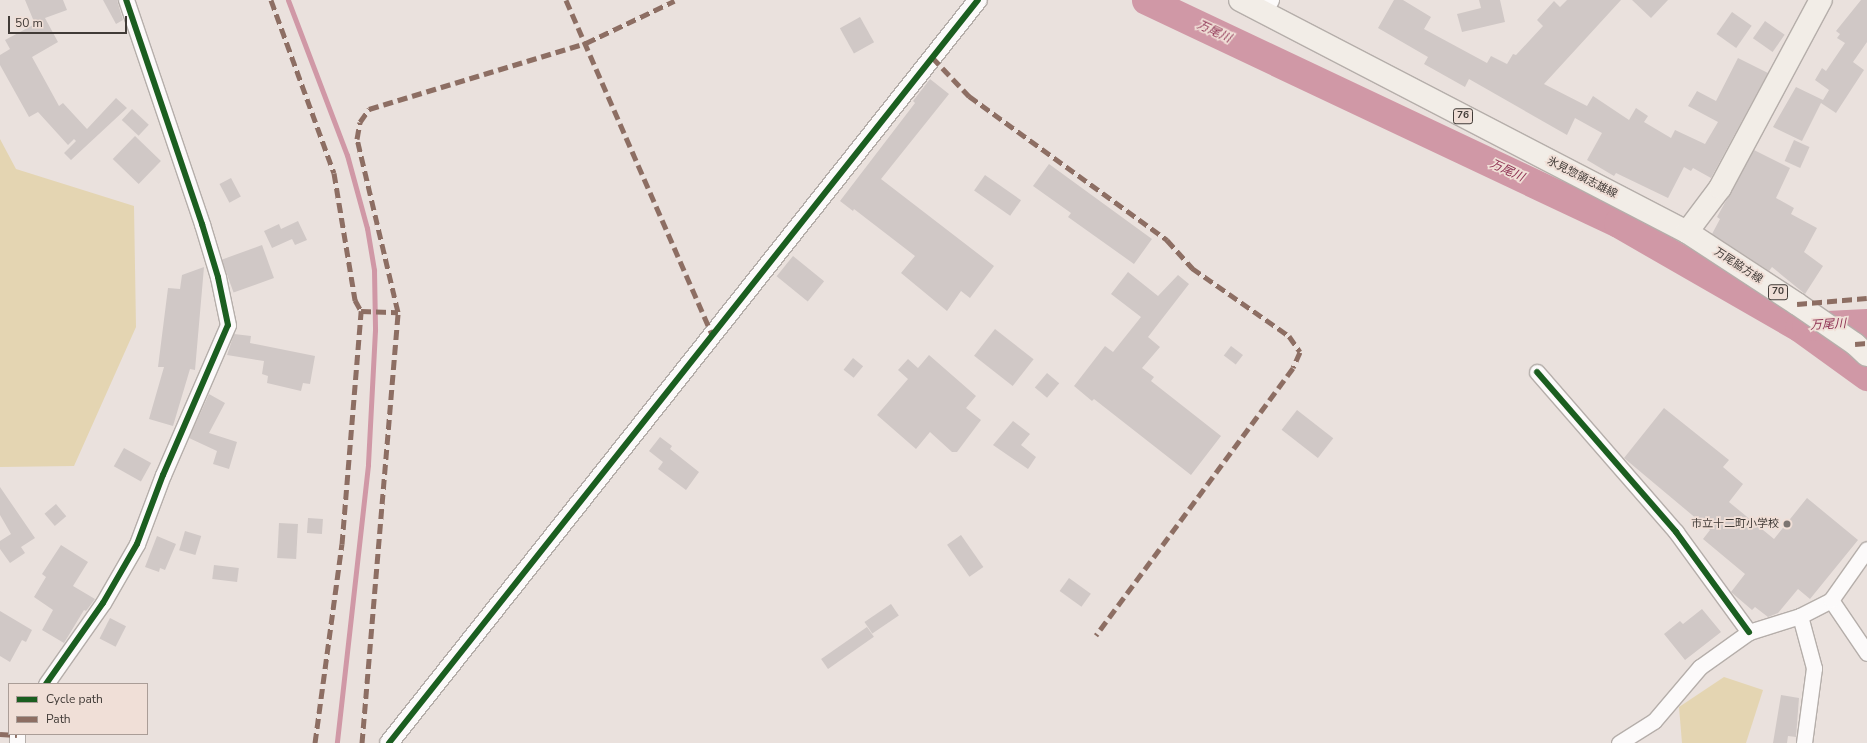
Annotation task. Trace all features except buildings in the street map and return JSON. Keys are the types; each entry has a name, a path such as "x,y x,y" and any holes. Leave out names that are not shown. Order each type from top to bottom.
{"main road":[{"name":"氷見惣領志雄線","path":"1240,0 1268,6 1687,232"},
{"path":"1687,232 1720,188 1821,0"},
{"name":"万尾脇方線","path":"1687,232 1797,304 1855,344 1867,355"}],"street":[{"path":"47,683 103,603 137,544 163,475 228,325 218,277 202,224 126,0"},
{"path":"389,743 978,0"},
{"path":"1537,372 1676,532 1749,632"},
{"path":"1618,743 1654,721 1700,667 1749,632 1800,616 1831,600 1867,549"},
{"path":"1831,600 1867,653"},
{"path":"1800,616 1814,668 1804,743"}],"shaded area":[{"path":"0,139 16,169 134,206 136,327 74,466 0,467"},
{"path":"1724,677 1763,690 1746,743 1682,743 1679,707"}],"waterway":[{"path":"288,0 347,155 367,228 374,270 375,330 368,465 337,743"},
{"name":"万尾川","path":"1146,0 1618,223 1799,327 1867,376"},
{"name":"万尾川","path":"1806,326 1867,323"}],"marked path":[{"path":"271,0 334,173 355,300 361,311 398,312"},
{"path":"566,0 712,334"},
{"path":"362,743 398,312 357,139 360,122 369,109 586,43 674,1"},
{"path":"932,57 969,96 1167,240 1192,268 1289,336 1300,352 1293,368 1096,635"},
{"path":"1797,304 1867,298"},
{"path":"315,743 342,544 361,311"},
{"path":"1855,344 1867,343"},
{"path":"0,734 8,734"}],"cycle path":[{"path":"47,683 103,603 137,544 163,475 228,325 218,277 202,224 126,0"},
{"path":"389,743 978,0"},
{"path":"1537,372 1676,532 1749,632"}],"place":[{"name":"市立十二町小学校","path":"1787,524"}]}
